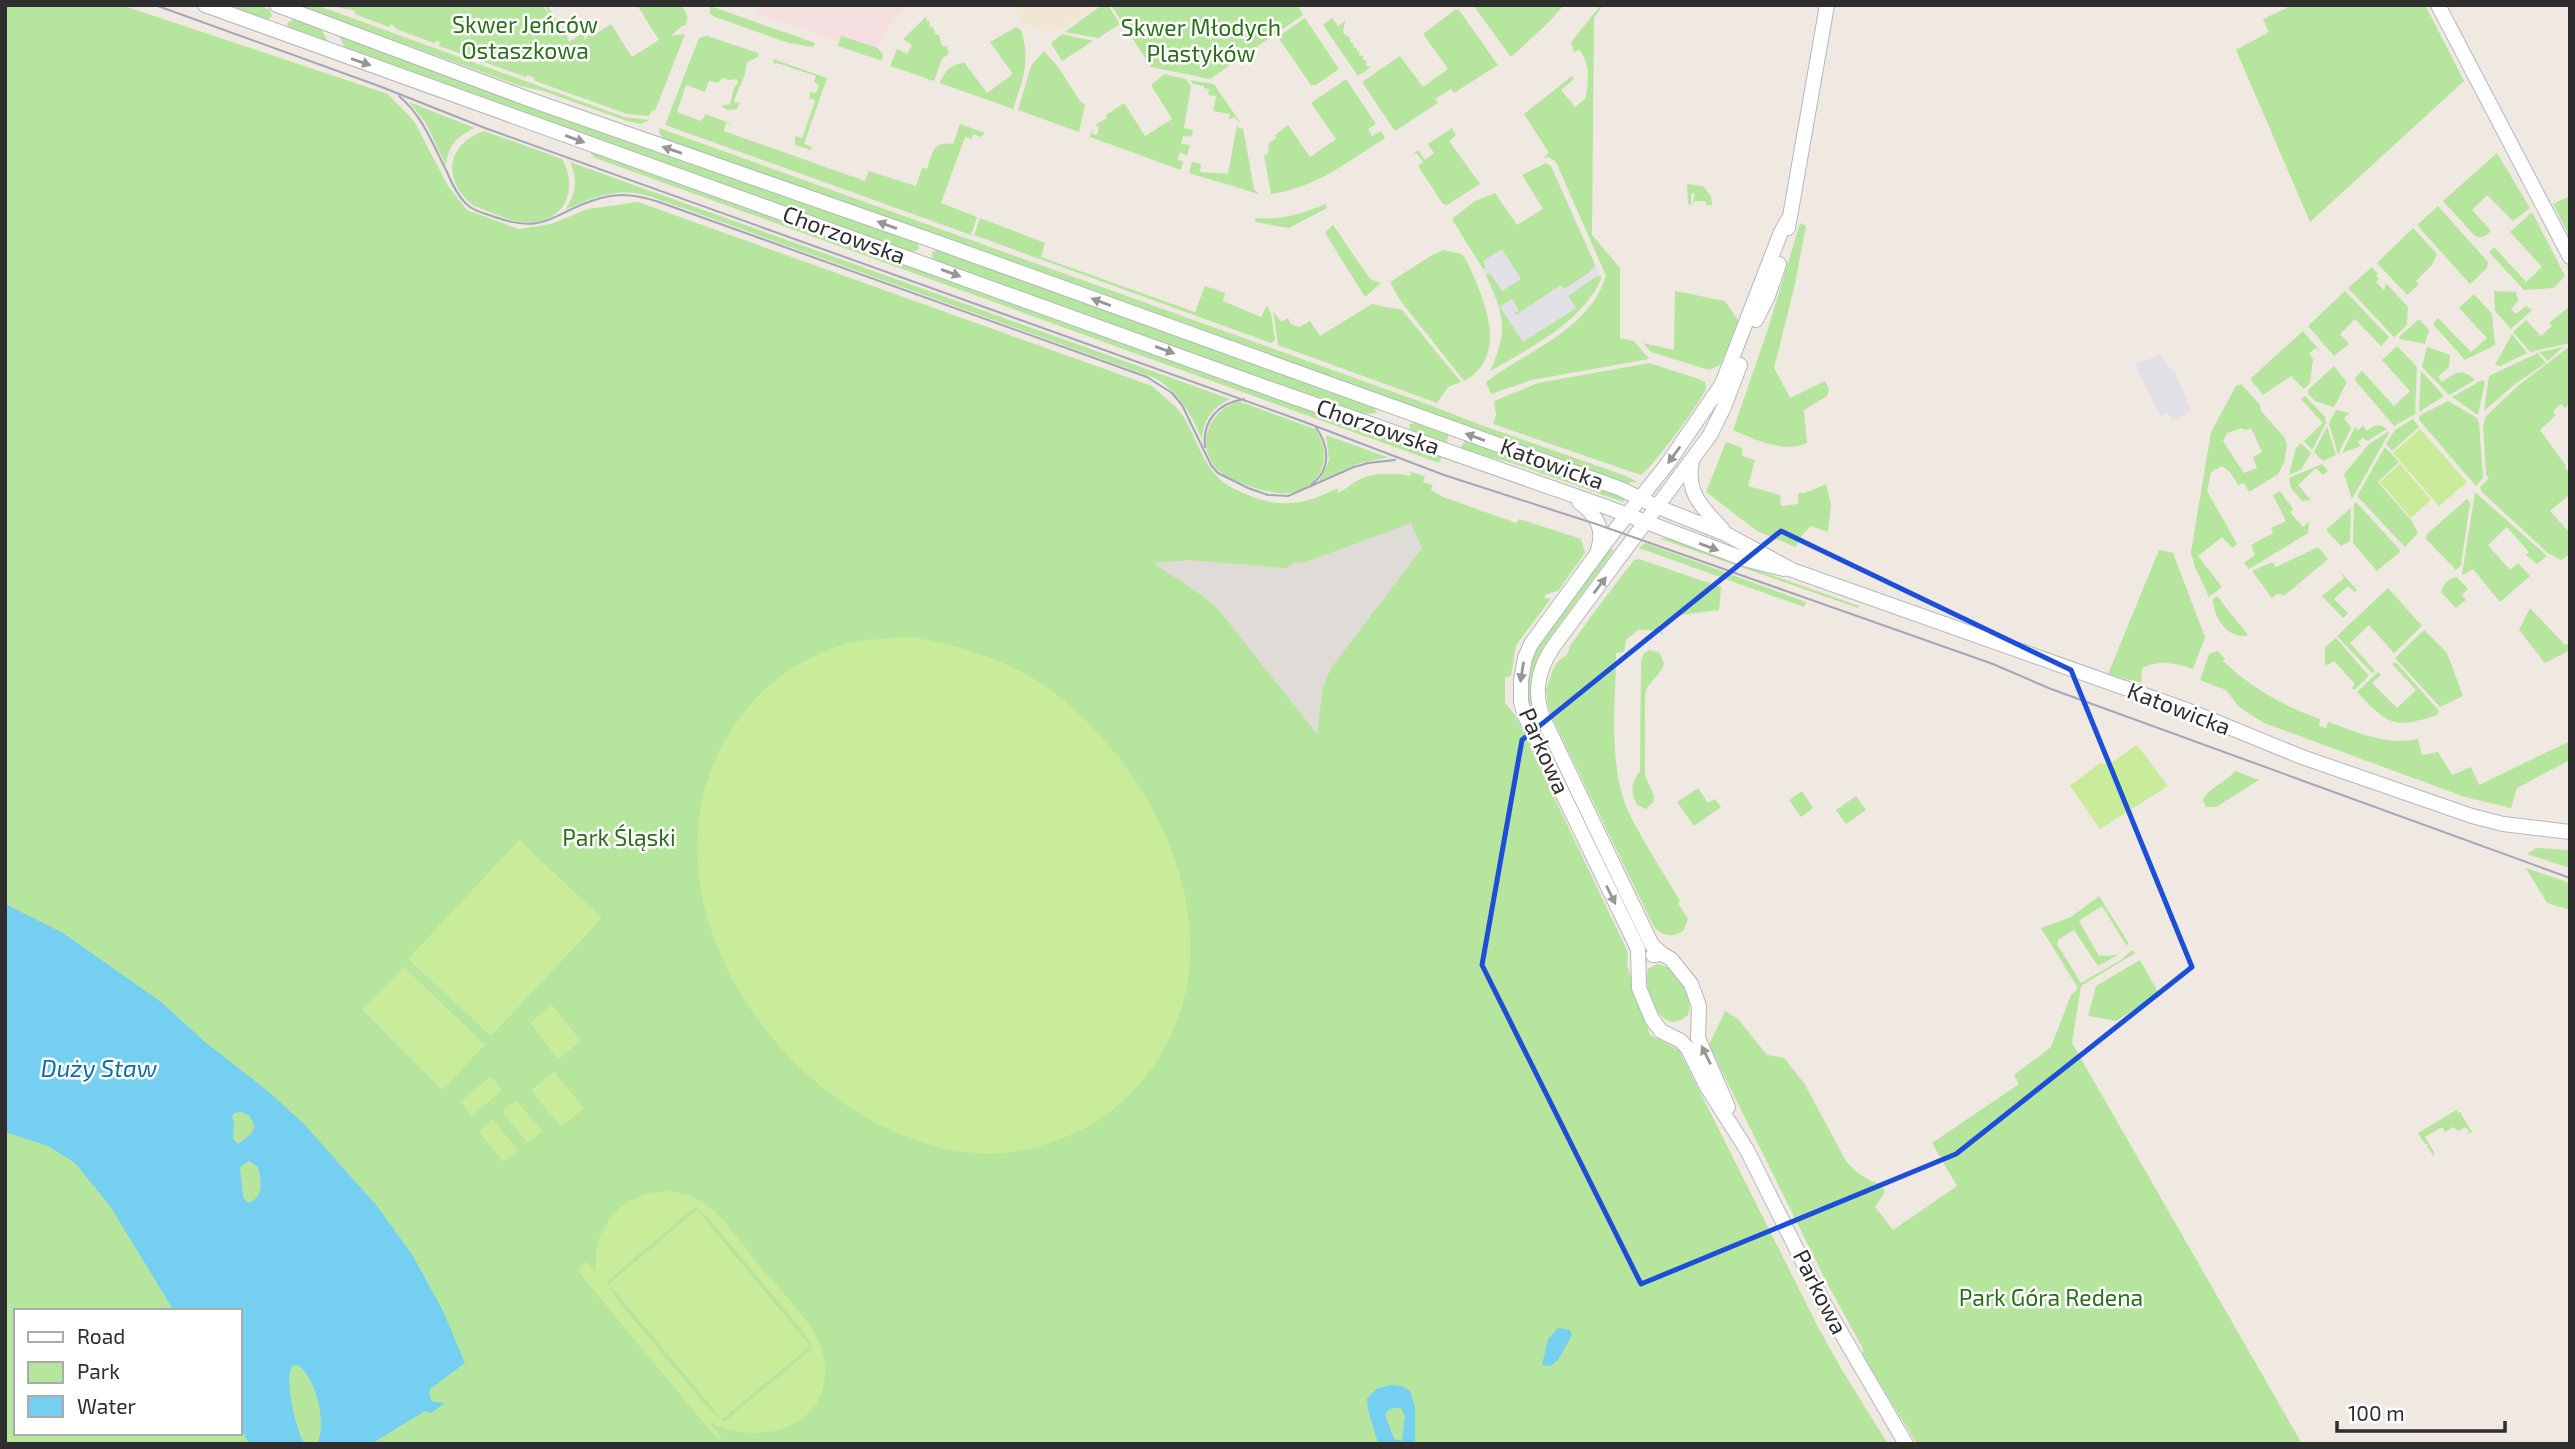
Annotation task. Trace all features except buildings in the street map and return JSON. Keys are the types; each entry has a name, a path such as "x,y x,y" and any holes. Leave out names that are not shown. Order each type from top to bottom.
{"main road":[{"name":"Chorzowska","path":"205,5 222,8 335,52 1484,464"},
{"path":"1787,221 1827,5"},
{"path":"2438,5 2570,257"},
{"name":"Chorzowska","path":"281,7 580,117 1303,375"},
{"path":"277,31 281,7"},
{"path":"330,24 335,52"},
{"name":"Parkowa","path":"1662,954 1652,945 1544,720 1538,698 1538,678 1546,658 1710,435 1724,407 1755,322 1768,296 1788,232 1787,221"},
{"name":"Parkowa","path":"1640,961 1638,949 1529,724 1521,702 1522,669 1531,644 1597,554 1642,499 1722,384 1787,221"},
{"path":"921,263 930,240"},
{"name":"Katowicka","path":"1303,375 1621,489 1726,534 1792,570"},
{"path":"1387,430 1395,407"},
{"path":"1693,459 1690,479 1694,496 1726,534"},
{"name":"Katowicka","path":"1484,464 1744,559 1792,570 2132,690 2302,757 2452,810 2502,824 2570,832"},
{"path":"1570,495 1597,519 1600,538 1597,554"},
{"path":"1662,954 1673,961 1691,984 1699,1002 1699,1017 1685,1027 1661,1031 1640,993 1638,976 1640,961 1647,956 1662,954"},
{"name":"Parkowa","path":"1699,1017 1698,1038 1740,1138 1822,1300 1906,1444"},
{"name":"Parkowa","path":"1661,1031 1686,1046 1707,1087 1740,1138"}],"highlighted area":[{"path":"1781,531 2071,670 2192,967 1956,1154 1641,1284 1482,965 1522,740"}],"shaded area":[{"path":"759,5 911,5 894,18 874,54 756,14"},
{"path":"1010,5 1095,5 1059,31 1041,31 1023,22"},
{"path":"1569,205 1600,275 1569,295 1576,308 1523,343 1499,307 1480,263"},
{"path":"2161,355 2175,372 2191,411 2172,421 2168,413 2160,416 2135,364"},
{"path":"1411,523 1422,548 1331,668 1323,688 1317,734 1218,609 1153,563 1188,560 1286,568 1295,562 1314,559"}],"green space":[{"name":"Park Śląski","path":"5,5 121,5 388,94 414,121 448,186 467,210 519,229 551,224 588,209 638,202 1152,386 1183,416 1217,477 1232,488 1254,497 1278,503 1301,502 1338,488 1337,493 1369,476 1410,476 1411,472 1425,476 1423,482 1433,485 1431,490 1443,497 1516,523 1519,519 1581,539 1585,553 1558,591 1547,594 1544,598 1550,600 1516,645 1511,676 1505,677 1505,703 1515,715 1625,946 1628,954 1627,965 1650,1035 1679,1050 1818,1327 1888,1444 5,1444"},
{"path":"235,5 258,5 270,10 272,16 267,20 236,9"},
{"path":"297,5 316,5 624,117 650,120 640,124 627,121 543,91 520,86"},
{"name":"Skwer Jeńców Ostaszkowa","path":"330,5 542,5 556,23 544,5 547,5 569,42 583,33 584,41 588,35 592,36 611,24 632,57 659,40 637,5 680,5 686,12 687,19 686,25 671,36 685,34 655,111 652,110 649,116 627,114 535,81 528,75 526,77 439,46 440,42 434,43 398,30 391,24 389,27 355,14 355,11"},
{"path":"1102,5 1108,5 1120,24 1098,38 1065,32"},
{"name":"Skwer Młodych Plastyków","path":"1111,5 1297,5 1303,15 1210,79 1151,67"},
{"path":"1473,5 1554,7 1564,5 1511,57"},
{"path":"1601,5 1594,18 1592,235 1620,268 1620,338 1634,341 1649,359 1532,380 1491,394 1486,382 1571,325 1598,295 1606,276 1556,162 1549,157 1543,158 1549,153 1524,114 1572,76 1574,79 1561,90 1575,107 1586,98 1588,73 1585,61 1579,49 1574,53 1571,42"},
{"path":"2287,5 2425,5 2464,81 2310,222 2236,50 2269,32 2263,19 2287,8"},
{"path":"710,6 815,43 813,47 789,43 715,17 710,14"},
{"path":"1456,9 1498,65 1454,93 1451,89 1435,99 1438,103 1395,131 1362,82 1400,56 1423,87 1448,69 1423,34"},
{"path":"927,16 929,27 933,27 936,35 939,35 942,46 948,46 949,53 942,59 934,81 890,66 897,49 907,54 912,45 903,39"},
{"path":"294,18 320,28 328,41 291,30 287,24"},
{"path":"1305,18 1339,69 1316,85 1311,85 1278,37"},
{"path":"1332,18 1338,26 1345,21 1343,33 1350,38 1363,60 1366,60 1366,66 1371,67 1358,76 1323,25"},
{"path":"1016,27 1021,30 1024,41 1025,61 1023,79 1013,109 940,83 949,69 964,62 987,93 1013,74 990,42"},
{"path":"1062,34 1093,41 1062,61 1051,43"},
{"path":"340,36 918,243 919,249 912,253 345,49"},
{"path":"707,36 758,53 758,57 747,62 734,100 735,103 740,102 737,109 728,110 721,106 730,104 738,83 737,79 722,78 718,83 709,81 705,92 686,85 677,112 701,121 706,114 734,125 726,123 724,131 865,181 869,171 916,186 922,168 927,169 934,149 941,144 953,144 960,124 985,133 981,137 973,134 972,139 965,137 941,203 977,217 971,235 665,125 699,38"},
{"path":"841,36 878,48 883,55 882,61 838,46"},
{"path":"1044,51 1085,105 1079,132 1018,110 1031,66"},
{"path":"773,59 827,78 804,144 812,147 811,150 795,145 795,136 802,138 814,104 815,100 809,98 810,92 816,93 819,85 814,82 816,76 774,64"},
{"path":"1164,74 1186,79 1191,86 1184,128 1193,130 1191,137 1183,136 1181,144 1190,145 1187,155 1179,153 1178,160 1183,161 1181,170 1090,137 1092,130 1093,134 1097,135 1099,127 1095,125 1124,103 1145,136 1172,119 1151,85"},
{"path":"1346,79 1376,124 1368,129 1372,136 1381,131 1385,138 1317,180 1271,194 1264,155 1268,154 1269,143 1288,125 1310,157 1336,139 1311,103"},
{"path":"1190,80 1214,84 1242,125 1234,117 1229,120 1230,114 1213,111 1216,96 1208,95 1209,89 1193,84"},
{"path":"409,102 475,128 454,142 446,166 426,123"},
{"path":"1237,125 1240,129 1243,128 1254,189 1259,194 1189,173 1192,162 1201,164 1200,172 1228,174"},
{"path":"659,128 1638,482 1624,483 666,142"},
{"path":"1452,128 1456,135 1449,141 1480,184 1447,205 1443,204 1418,166 1423,162 1414,153 1418,150 1425,160 1434,153 1428,144"},
{"path":"484,131 562,159 569,183 568,194 558,212 538,221 517,221 472,205 462,195 456,184 452,164 462,145"},
{"path":"589,151 1442,456 1439,463 595,158"},
{"path":"2497,153 2530,208 2513,221 2487,195 2472,210 2491,231 2478,237 2443,201"},
{"path":"570,162 1230,399 1210,415 1204,426 1202,439 1183,404 1155,378 649,196 616,193 565,210 575,187"},
{"path":"1546,163 1551,166 1595,265 1590,272 1564,289 1561,285 1516,315 1514,313 1519,310 1512,299 1500,307 1523,342 1576,308 1568,296 1597,276 1602,277 1593,293 1569,320 1538,343 1490,371 1500,345 1502,323 1497,301 1486,275 1490,273 1502,291 1521,279 1502,249 1483,261 1486,267 1483,269 1452,219 1475,201 1495,193 1517,225 1543,209 1522,175"},
{"path":"1687,184 1703,186 1711,196 1712,205 1706,205 1705,201 1694,201 1692,205 1695,193 1691,194 1691,205 1688,204"},
{"path":"2570,196 2570,238 2553,204"},
{"path":"1325,204 1327,208 1289,228 1255,222 1256,218 1291,216"},
{"path":"2438,206 2488,262 2487,268 2470,284 2417,225"},
{"path":"2532,212 2565,276 2554,288 2524,290 2489,252 2494,247 2526,282 2542,267 2510,232"},
{"path":"980,218 1045,243 1041,257 1195,312 1205,286 1225,293 1223,301 1261,317 1267,306 1271,313 1275,340 1271,343 974,235"},
{"path":"1800,223 1806,226 1774,368 1790,398 1825,381 1829,389 1827,396 1804,410 1807,443 1789,447 1769,444 1733,430 1767,332"},
{"path":"1333,225 1370,279 1381,283 1365,297 1325,233"},
{"path":"2413,228 2437,254 2432,265 2416,281 2419,284 2407,295 2377,263"},
{"path":"938,250 1374,407 1377,413 1359,414 933,260 932,252"},
{"path":"1444,250 1462,254 1466,260 1489,324 1487,356 1478,370 1464,381 1400,300 1390,282"},
{"path":"2372,267 2378,274 2376,276 2379,279 2376,282 2384,290 2386,283 2408,307 2407,325 2394,337 2348,288"},
{"path":"1675,291 1725,301 1739,322 1720,365 1709,370 1651,352 1643,343 1674,350"},
{"path":"2345,291 2389,337 2381,346 2355,319 2340,334 2349,344 2334,356 2308,326"},
{"path":"2494,291 2516,292 2518,301 2511,309 2516,314 2526,306 2532,310 2511,329 2495,311"},
{"path":"2474,294 2492,314 2495,345 2465,360 2433,324 2438,318 2471,352 2487,338 2459,308"},
{"path":"1372,304 1402,310 1461,382 1448,387 1437,403 1278,345 1273,311 1281,322 1288,318 1291,324 1300,327 1310,321 1320,336"},
{"path":"2570,306 2570,343 2530,352 2513,332 2526,320 2541,336 2552,326 2549,323"},
{"path":"2419,319 2429,330 2425,344 2400,339 2399,337"},
{"path":"2303,331 2321,352 2316,348 2309,353 2313,359 2310,383 2304,389 2291,376 2263,395 2250,379"},
{"path":"2512,334 2527,353 2500,366 2495,365"},
{"path":"2397,346 2417,367 2415,414 2394,426 2354,379 2362,371 2394,406 2410,391 2382,360"},
{"path":"2570,346 2570,403 2565,408 2561,404 2553,411 2556,415 2540,430 2570,473 2570,494 2550,511 2570,533 2570,554 2561,560 2548,553 2482,492 2480,487 2489,478 2486,475 2483,426 2486,416 2519,385"},
{"path":"2427,347 2450,355 2449,367 2438,377 2442,382 2458,373 2466,374 2475,380 2449,395 2422,367"},
{"path":"2563,347 2548,361 2540,352"},
{"path":"2539,353 2546,363 2515,384 2484,411 2489,376"},
{"path":"1649,363 1699,379 1705,382 1706,388 1676,434 1641,475 1493,424 1496,415 1494,401 1538,383"},
{"path":"2334,366 2347,382 2334,407 2315,401 2308,394 2308,390"},
{"path":"2421,371 2444,396 2419,412"},
{"path":"2482,380 2485,382 2478,415 2452,397"},
{"path":"2241,384 2260,405 2261,411 2285,438 2287,445 2284,463 2278,474 2249,492 2244,483 2238,485 2230,472 2222,466 2211,472 2207,491 2237,544 2232,548 2222,537 2198,556 2222,587 2209,597 2191,552 2211,432 2236,386","holes":["2242,428 2251,428 2262,452 2253,457 2257,468 2244,473 2223,441 2227,433"]},
{"path":"2305,396 2325,417 2326,423 2312,450 2304,441 2323,423 2301,399"},
{"path":"1238,401 1315,429 1323,446 1324,457 1322,469 1312,483 1295,492 1275,493 1238,482 1217,469 1206,449 1208,430 1219,413"},
{"path":"2448,401 2477,418 2479,423 2483,478 2476,486 2419,420 2419,416"},
{"path":"2336,410 2350,413 2344,418 2351,428 2338,455 2329,423"},
{"path":"2413,419 2419,427 2392,451 2386,444 2395,430"},
{"path":"1415,422 1449,434 1446,444 1411,431 1409,425"},
{"path":"2380,425 2387,429 2367,441 2363,438 2358,442 2361,446 2342,453 2355,427 2358,430 2363,426 2367,431"},
{"path":"2327,426 2336,455 2323,461 2314,452"},
{"path":"2420,429 2467,482 2439,506 2393,453"},
{"path":"2388,432 2352,499 2344,474 2369,444"},
{"path":"1326,435 1389,457 1360,463 1319,481 1329,460"},
{"path":"1465,440 1622,496 1625,500 1623,502 1512,463 1460,449"},
{"path":"1726,442 1742,448 1742,456 1755,460 1748,486 1780,495 1781,506 1798,504 1798,493 1805,493 1826,484 1831,505 1828,532 1811,526 1796,547 1757,531 1706,492"},
{"path":"2301,443 2311,453 2301,470 2289,475 2296,448"},
{"path":"2385,447 2399,462 2378,482 2411,520 2418,533 2405,547 2357,496"},
{"path":"2322,464 2328,471 2323,475 2316,468 2298,485 2311,500 2302,501 2291,488 2289,478"},
{"path":"2400,464 2431,500 2411,518 2380,482"},
{"path":"2280,491 2293,509 2290,512 2303,527 2309,522 2308,533 2249,569 2244,563 2255,555 2251,545 2273,533 2271,528 2286,521 2273,495"},
{"path":"2475,492 2547,556 2537,564 2526,555 2529,552 2507,527 2488,545 2510,570 2518,563 2530,576 2500,602 2473,569 2462,575"},
{"path":"2467,499 2470,503 2461,565 2456,570 2426,539 2427,534"},
{"path":"2354,503 2357,503 2399,549 2400,552 2377,571 2353,543"},
{"path":"2351,508 2350,541 2341,546 2326,530"},
{"path":"1658,538 1670,539 1859,606 1858,608"},
{"path":"1645,543 1806,602 1804,607 1639,548"},
{"path":"2318,547 2328,559 2285,595 2277,594 2272,598 2252,571 2272,562 2276,567"},
{"path":"1609,548 1614,550 1543,647 1534,669 1531,696 1631,919 1532,716 1528,698 1529,672 1537,646"},
{"path":"2159,550 2173,553 2205,637 2193,669 2168,663 2149,665 2142,668 2141,683 2108,674"},
{"path":"1639,559 1721,587 1719,610 1674,616 1659,625 1664,636 1657,630 1638,630 1626,640 1624,652 1616,653 1614,734 1618,774 1629,813 1688,919 1683,931 1671,935 1654,927 1552,717 1546,690 1559,660 1567,655 1570,646 1634,560"},
{"path":"2339,570 2357,590 2355,592 2348,586 2334,599 2348,613 2343,618 2322,596 2344,578"},
{"path":"2457,577 2468,589 2462,595 2466,600 2456,608 2441,592 2447,582"},
{"path":"2388,588 2422,626 2394,653 2369,625 2350,643 2375,671 2372,673 2337,636"},
{"path":"2217,596 2248,635 2234,634 2223,626 2214,606 2213,599"},
{"path":"2530,608 2565,645 2570,642 2570,650 2545,663 2519,630"},
{"path":"2424,630 2447,653 2463,696 2440,707 2395,658"},
{"path":"914,637 969,650 1020,671 1052,691 1092,726 1127,768 1156,816 1177,866 1189,919 1189,972 1176,1023 1149,1072 1126,1098 1098,1121 1077,1132 1025,1150 998,1154 970,1153 901,1135 838,1099 782,1049 738,989 709,922 697,852 707,782 741,716 786,672 814,656 860,641"},
{"path":"2336,638 2369,676 2354,690 2352,688 2355,684 2334,661 2325,664 2325,647"},
{"path":"1650,650 1660,653 1664,664 1648,686 1645,695 1645,775 1654,796 1653,803 1646,809 1637,805 1632,787 1640,771 1641,661 1644,653"},
{"path":"2218,651 2225,659 2223,661 2245,680 2281,702 2320,719 2319,726 2326,728 2328,722 2384,740 2418,739 2422,755 2438,752 2452,775 2471,767 2479,785 2570,741 2570,760 2517,788 2511,808 2465,797 2264,723 2239,707 2226,690 2200,680 2209,654"},
{"path":"2397,663 2439,711 2437,715 2410,722 2392,721 2376,711 2357,692 2378,672 2381,675 2372,683 2397,708 2416,690 2392,664"},
{"path":"2137,745 2168,786 2100,829 2070,786 2100,763 2108,765"},
{"path":"2235,771 2259,780 2216,807 2206,807 2203,801 2205,796"},
{"path":"1698,788 1708,803 1715,799 1721,807 1694,826 1677,802"},
{"path":"1802,791 1813,808 1801,817 1789,800"},
{"path":"1856,796 1866,810 1846,824 1836,810"},
{"path":"519,840 602,918 491,1036 408,959"},
{"path":"2536,848 2570,850 2570,868 2527,854"},
{"path":"2526,868 2570,883 2570,910 2547,903"},
{"name":"Park Góra Redena","path":"2099,896 2129,944 2126,945 2102,906 2079,921 2099,956 2118,955 2098,966 2074,930 2058,940 2057,944 2081,983 2121,960 2132,950 2135,953 2081,986 2072,1043 2302,1444 1917,1444 1863,1356 1863,1349 1826,1281 1709,1045 1725,1011 1738,1019 1767,1055 1784,1058 1804,1083 1846,1161 1861,1175 1880,1184 1885,1192 1875,1207 1893,1230 1957,1186 1932,1143 2019,1084 2014,1075 2051,1047 2071,995 2078,988 2041,928 2071,917"},
{"path":"2140,960 2159,994 2116,1021 2088,1016 2096,986"},
{"path":"1657,964 1671,970 1687,991 1688,1015 1679,1021 1662,1017 1651,1000 1648,969"},
{"path":"404,967 485,1045 442,1090 362,1009"},
{"path":"552,1005 581,1041 558,1059 530,1023"},
{"path":"554,1072 584,1108 561,1127 531,1090"},
{"path":"491,1076 502,1090 472,1116 460,1102"},
{"path":"516,1100 542,1131 528,1143 502,1112"},
{"path":"2458,1109 2457,1113 2460,1112 2472,1132 2466,1135 2469,1131 2466,1127 2458,1131 2453,1127 2445,1132 2442,1127 2425,1137 2434,1157 2428,1144 2425,1144 2418,1133"},
{"path":"493,1120 519,1151 504,1162 479,1132"},
{"path":"665,1191 686,1194 713,1210 809,1324 824,1358 824,1381 818,1400 806,1415 790,1426 771,1432 750,1433 729,1430 709,1422 721,1437 718,1440 577,1270 586,1262 596,1273 598,1242 604,1228 622,1206 649,1193","holes":["695,1207 711,1221 802,1330 813,1348 724,1422 708,1408 617,1300 607,1281"]},
{"path":"697,1210 810,1346 722,1419 609,1284"}],"water":[{"name":"Duży Staw","path":"5,904 63,933 161,1002 303,1123 377,1206 413,1256 443,1311 465,1363 430,1389 429,1395 433,1402 445,1403 431,1413 425,1411 371,1444 317,1444 321,1424 315,1391 305,1372 298,1365 292,1366 289,1382 292,1405 305,1444 249,1444 242,1430 242,1309 173,1309 110,1206 75,1163 48,1146 5,1132","holes":["241,1112 249,1115 255,1126 251,1134 238,1144 233,1139 232,1117 234,1113","249,1161 258,1167 261,1183 259,1193 248,1203 243,1197 240,1167"]},
{"path":"1558,1328 1570,1330 1572,1335 1558,1360 1551,1366 1542,1365 1548,1339"},
{"path":"1390,1385 1402,1386 1410,1391 1415,1406 1415,1444 1379,1444 1367,1399 1376,1389","holes":["1401,1408 1405,1416 1402,1441 1394,1439 1385,1415 1388,1410"]}],"tram line":[{"path":"155,5 379,86 485,128 1302,421 1444,475 1599,525 1993,664 2051,689 2570,878"},
{"path":"399,96 421,122 459,196 479,212 513,222 540,223 608,196 645,198 1147,377 1172,393 1182,405 1211,465 1218,473 1268,495 1288,496 1354,467 1395,460"},
{"path":"1205,447 1209,421 1219,409 1244,399"},
{"path":"1312,484 1323,471 1326,456 1323,441 1315,426"}]}
